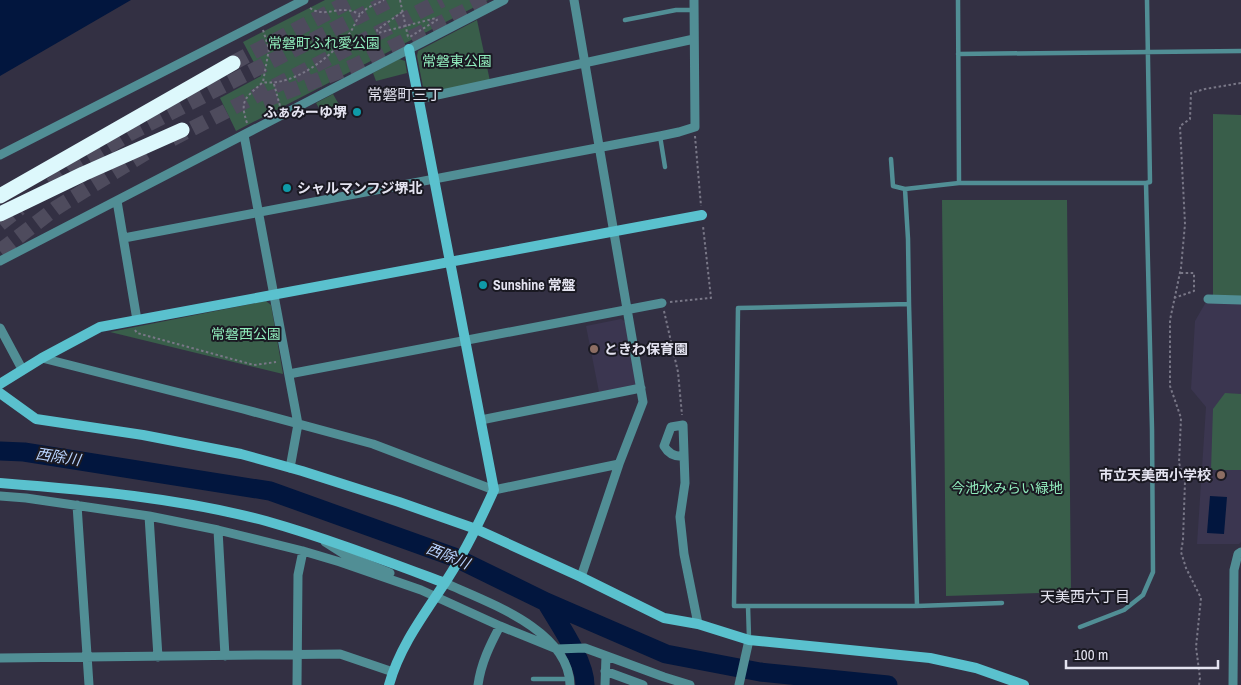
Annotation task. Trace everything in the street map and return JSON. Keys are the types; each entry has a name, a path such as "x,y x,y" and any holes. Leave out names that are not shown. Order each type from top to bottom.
{"highway":[{"path":"0,196 233,63"},
{"path":"0,214 83,174 182,130"}],"street":[{"path":"0,261 504,0"},
{"path":"574,0 643,402 619,464 581,577"},
{"path":"124,238 600,148 695,127 694,0"},
{"path":"0,155 259,24 307,4"},
{"path":"419,99 694,39"},
{"path":"389,685 403,648 474,533 494,490 409,49"},
{"path":"244,135 298,424 290,468"},
{"path":"118,201 134,320"},
{"path":"0,384 22,369 100,327 702,215"},
{"path":"1208,299 1241,300"},
{"path":"290,374 662,303"},
{"path":"0,328 22,369"},
{"path":"42,358 373,444 494,490 619,464"},
{"path":"481,420 640,388"},
{"path":"0,394 36,419 201,445 290,468 399,502 581,577 664,618 698,624 749,640 930,658 976,668 1024,685"},
{"path":"684,456 679,457 667,452 664,446 671,427 683,425 685,483 680,517 684,554 698,624"},
{"path":"0,483 98,491 153,498 266,521 447,579 520,617 557,649 570,673 570,682"},
{"path":"0,496 149,516 218,530 340,562 421,590 500,626 557,649 585,648 690,685"},
{"path":"77,505 89,685"},
{"path":"149,516 158,657"},
{"path":"218,530 225,656"},
{"path":"317,538 348,556 403,579 421,590"},
{"path":"297,685 298,575 303,552"},
{"path":"1233,685 1234,570 1238,554 1241,552"},
{"path":"478,685 480,669 500,626"},
{"path":"739,685 749,640"},
{"path":"0,658 340,654 393,672"},
{"path":"605,685 606,656"},
{"path":"605,671 643,685"}],"lane":[{"path":"958,0 959,183"},
{"path":"890,159 893,186 904,189 959,183 1150,182 1147,0"},
{"path":"625,20 676,10 694,10"},
{"path":"958,54 1241,51"},
{"path":"660,136 665,167"},
{"path":"1080,626 1124,610 1143,595 1153,572 1152,429 1146,183"},
{"path":"904,189 908,239 908,304 917,606"},
{"path":"908,304 738,308 734,606 917,606 1002,603"},
{"path":"748,606 749,640"},
{"path":"533,679 570,682"}],"path":[{"path":"263,82 274,84 308,70 323,60 350,33 360,14 384,0"},
{"path":"400,0 402,12 405,26 408,38 436,20 436,18 405,26 378,33 377,30 402,12"},
{"path":"307,4 322,13 350,10 360,14"},
{"path":"246,122 242,107 244,101 263,82 269,49 267,39 259,24"},
{"path":"1199,685 1200,678 1196,647 1201,598 1180,552 1183,540 1184,481 1179,462 1181,418 1170,386 1170,320 1180,273 1185,224 1180,126 1190,118 1191,94 1204,89 1241,83"},
{"path":"274,84 280,106"},
{"path":"683,425 678,372 662,303 711,298 695,127"},
{"path":"1174,298 1194,291 1194,273 1180,273"},
{"path":"134,320 137,333 254,365 287,361"}],"shaded area":[{"name":"市立天美西小学校","path":"1206,302 1241,304 1241,542 1239,544 1197,544 1206,407 1191,389 1195,321"},
{"path":"621,319 626,322 638,384 599,392 586,326"}],"green space":[{"name":"常磐町ふれ愛公園","path":"325,0 488,0 236,131 220,98 261,76 243,42"},
{"name":"常磐東公園","path":"477,20 490,81 428,94 424,92 417,56 418,51"},
{"path":"399,59 405,61 407,73 376,81 373,73"},
{"path":"333,94 341,108 324,117 316,103"},
{"path":"1213,114 1241,115 1241,297 1213,296"},
{"name":"今池水みらい緑地","path":"942,200 1067,200 1071,592 946,596"},
{"name":"常磐西公園","path":"266,301 271,305 283,374 110,332"},
{"path":"1225,393 1241,394 1241,470 1211,470 1213,409"}],"water":[{"path":"0,0 131,0 0,76"},
{"path":"1210,496 1227,497 1224,534 1207,533"}],"waterway":[{"name":"西除川","path":"0,451 24,452 270,491 454,557 546,602 666,654 760,672 888,685"},
{"path":"546,602 576,654 584,675 585,685"}],"tunnel":[{"path":"233,63 352,0"},
{"path":"51,185 78,165 129,134 391,0"},
{"path":"172,139 442,0"},
{"path":"263,101 354,66 487,0"},
{"path":"0,251 56,208 147,152"},
{"path":"0,224 20,208"}],"place":[{"name":"ふぁみーゆ堺","path":"357,112"},
{"name":"シャルマンフジ堺北","path":"287,188"},
{"name":"Sunshine 常盤","path":"483,285"},
{"name":"ときわ保育園","path":"594,349"},
{"name":"市立天美西小学校","path":"1221,475"}],"district":[{"name":"常磐町三丁","path":"405,95"},
{"name":"天美西六丁目","path":"1085,597"}]}
